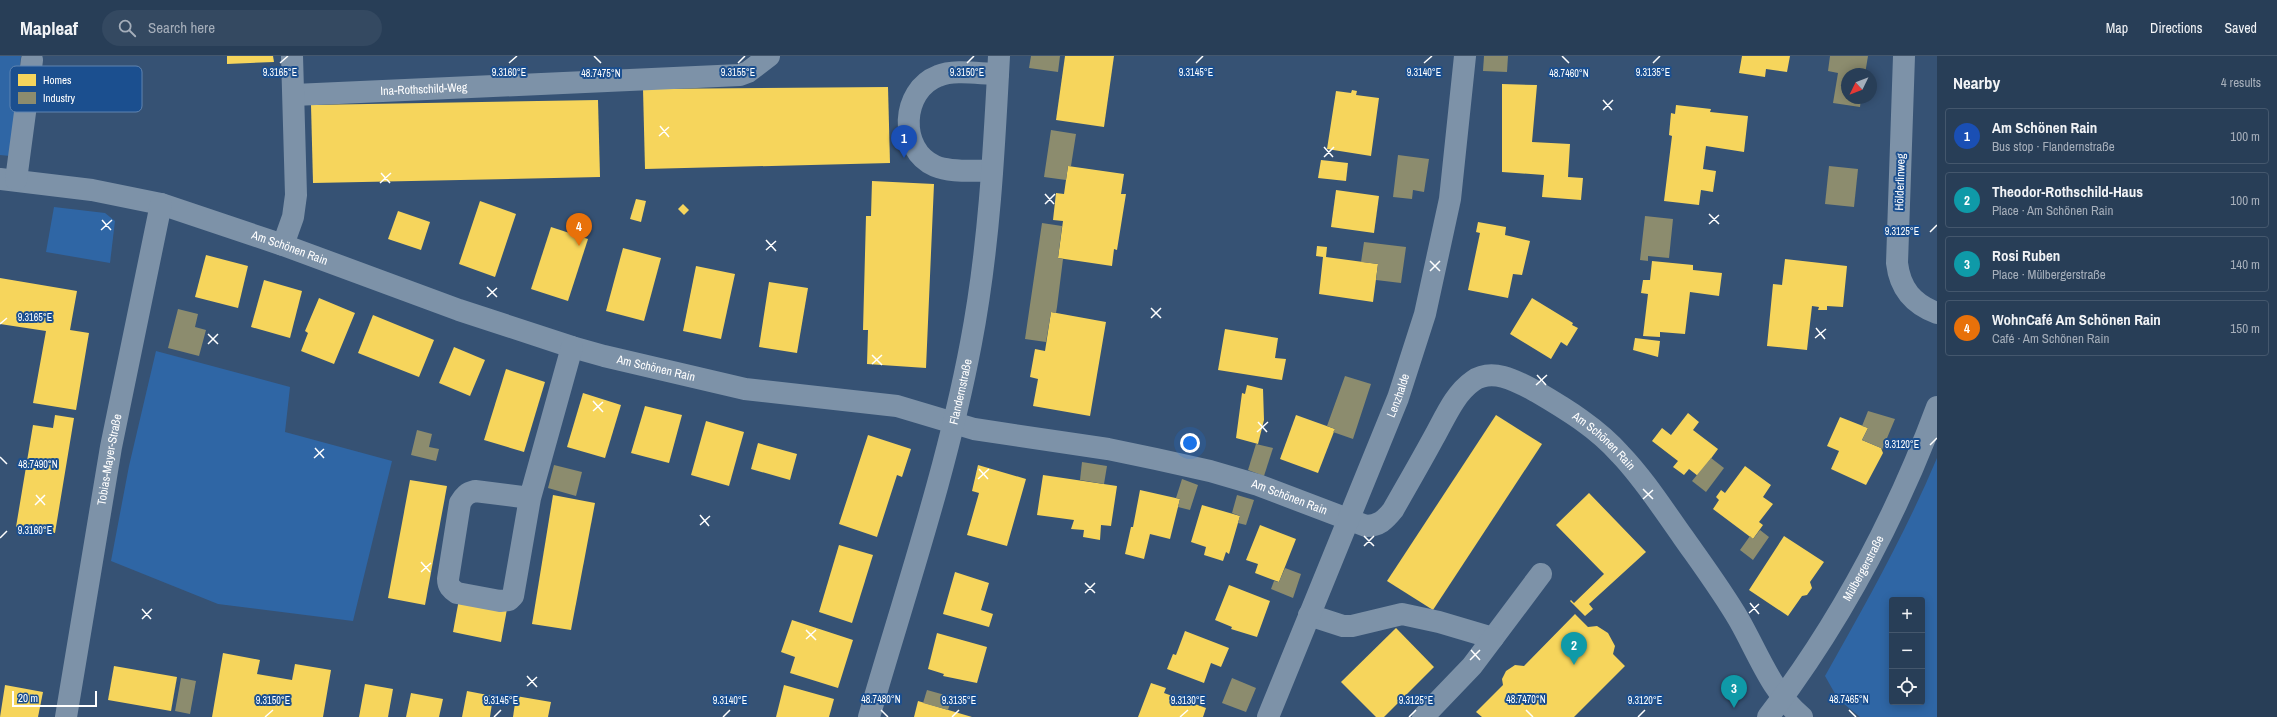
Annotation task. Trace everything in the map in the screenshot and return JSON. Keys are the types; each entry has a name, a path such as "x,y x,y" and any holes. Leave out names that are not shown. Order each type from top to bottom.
{"street":[{"path":"283,245 293,216 296,195 292,56"},
{"name":"Ina-Rothschild-Weg","path":"294,95 740,75 748,72 769,56"},
{"name":"Lenzhalde","path":"1268,717 1398,398 1425,314 1450,199 1465,56"},
{"name":"Hölderlinweg","path":"1904,56 1898,270 1903,287 1910,297 1919,305 1937,313"},
{"path":"31,66 32,60"},
{"path":"992,171 943,169 927,162 916,150 912,140 908,120 914,96 921,86 938,76 948,73 999,65"},
{"name":"Flandernstraße","path":"869,717 946,454 971,343 986,239 999,65"},
{"path":"8,179 22,112"},
{"name":"Am Schönen Rain","path":"8,179 92,190 162,204 283,245 459,310 572,347 745,388 897,406 953,423 994,433 1108,449 1210,471 1258,486 1366,526 1374,526 1387,518 1393,510 1451,407 1474,381 1491,375 1513,380 1558,405 1587,425 1620,453 1635,470 1712,577 1783,698 1802,717"},
{"name":"Tobias-Mayer-Straße","path":"66,717 111,447 162,204"},
{"path":"530,498 475,491 468,493 463,498 460,503 448,579 448,585 452,590 457,593 500,601 509,600 513,596 530,498 572,347"},
{"name":"Mülbergerstraße","path":"1768,717 1783,698 1839,609 1876,544 1904,487 1937,407"},
{"path":"1423,717 1472,666 1541,574"},
{"path":"1309,615 1344,626 1352,626 1402,614 1439,622 1493,638"}],"shaded area":[{"path":"0,56 21,56 20,66 10,66 10,112 15,112 10,156 0,155"},
{"path":"54,207 105,213 115,221 110,263 46,252"},
{"path":"156,351 290,387 285,432 392,461 353,621 218,604 111,561 129,466"},
{"path":"1937,458 1937,717 1860,717 1838,699 1825,676 1884,569 1912,514"}],"building: Homes":[{"path":"227,56 273,56 274,62 227,64"},
{"path":"1065,56 1114,56 1104,127 1056,120"},
{"path":"1742,56 1790,56 1787,72 1766,69 1765,77 1739,73"},
{"path":"1502,84 1537,85 1532,142 1570,144 1568,177 1583,178 1581,200 1542,197 1544,175 1502,172"},
{"path":"888,87 890,163 645,169 643,89"},
{"path":"1352,90 1357,91 1356,95 1379,98 1371,156 1327,149 1336,91 1351,93"},
{"path":"598,100 600,177 313,183 311,105"},
{"path":"1676,105 1711,109 1710,112 1748,116 1744,152 1706,146 1703,169 1716,171 1713,192 1701,190 1699,205 1664,201 1672,136 1669,135 1671,113 1675,114"},
{"path":"1321,160 1348,163 1346,181 1318,178"},
{"path":"1068,166 1124,174 1121,194 1126,194 1117,250 1114,249 1112,266 1058,258 1063,221 1053,220 1056,193 1064,194"},
{"path":"872,181 934,184 926,368 867,364 868,330 863,330 866,216 871,216"},
{"path":"1336,190 1379,196 1374,233 1331,227"},
{"path":"636,199 646,201 641,222 630,219"},
{"path":"480,201 516,214 495,277 459,264"},
{"path":"683,204 689,210 684,215 678,209"},
{"path":"398,211 430,222 421,250 388,239"},
{"path":"1478,222 1506,227 1505,235 1530,241 1522,275 1513,274 1508,298 1468,290 1480,233 1476,232"},
{"path":"551,227 588,239 568,301 531,289"},
{"path":"1317,246 1327,247 1326,257 1378,264 1373,302 1319,294 1323,257 1316,256"},
{"path":"623,248 661,258 644,321 606,311"},
{"path":"206,255 248,266 238,308 195,297"},
{"path":"1785,259 1847,266 1843,307 1827,306 1827,310 1818,310 1819,307 1812,306 1807,350 1767,346 1773,284 1782,285"},
{"path":"1652,261 1693,265 1693,270 1722,273 1719,296 1690,292 1685,334 1660,332 1660,337 1643,336 1648,294 1641,293 1643,280 1650,280"},
{"path":"696,266 735,274 721,339 683,331"},
{"path":"0,278 77,291 70,330 89,333 76,410 33,403 46,331 0,324"},
{"path":"264,280 302,291 290,338 251,327"},
{"path":"769,282 808,288 797,353 759,347"},
{"path":"319,298 355,313 334,364 301,351 308,333 305,331"},
{"path":"1532,298 1573,323 1572,325 1578,328 1567,346 1561,342 1551,359 1510,334"},
{"path":"1051,312 1106,322 1090,416 1033,406 1038,379 1030,377 1035,349 1045,351"},
{"path":"373,315 434,340 419,377 358,353"},
{"path":"1225,329 1278,338 1275,358 1286,359 1282,380 1218,370"},
{"path":"1635,338 1660,341 1658,357 1633,350"},
{"path":"454,347 485,360 470,396 439,383"},
{"path":"506,369 545,382 524,452 484,440"},
{"path":"1247,385 1263,389 1264,420 1258,444 1236,438 1242,393 1245,394"},
{"path":"583,393 621,405 605,458 567,447"},
{"path":"645,406 682,415 669,463 631,453"},
{"path":"1688,413 1699,422 1693,430 1718,449 1698,476 1689,469 1684,475 1673,467 1678,461 1652,441 1662,428 1671,435"},
{"path":"55,415 74,418 55,533 16,527 33,425 53,428"},
{"path":"1296,415 1335,429 1318,473 1280,459"},
{"path":"1496,415 1542,444 1433,610 1387,581"},
{"path":"1840,417 1868,428 1862,440 1881,448 1883,453 1866,485 1831,469 1839,451 1827,446"},
{"path":"706,421 744,432 729,486 691,475"},
{"path":"868,435 911,449 902,477 897,475 877,537 839,524"},
{"path":"758,443 797,454 790,480 751,469"},
{"path":"978,465 1026,479 1007,546 967,535 979,493 972,491"},
{"path":"1745,466 1771,485 1763,497 1773,504 1759,522 1763,525 1753,539 1713,509 1719,500 1716,497 1721,490 1725,493"},
{"path":"1043,475 1117,486 1111,526 1101,525 1100,540 1083,537 1084,530 1071,529 1074,520 1037,515"},
{"path":"410,480 447,486 425,605 388,598"},
{"path":"1140,490 1180,499 1170,539 1150,534 1144,559 1125,554 1131,527 1133,527"},
{"path":"1589,493 1646,552 1589,604 1593,609 1585,616 1570,601 1571,600 1574,603 1604,574 1556,525"},
{"path":"553,495 595,503 571,630 532,624"},
{"path":"1202,505 1240,516 1229,554 1226,552 1223,561 1204,555 1206,547 1191,542"},
{"path":"1260,525 1296,539 1279,582 1255,573 1258,564 1246,560"},
{"path":"1784,536 1824,562 1810,582 1812,588 1807,595 1802,596 1788,616 1749,590"},
{"path":"839,545 873,555 852,623 819,612"},
{"path":"955,572 989,583 981,610 993,614 989,627 943,614"},
{"path":"1229,585 1270,601 1257,637 1231,629 1232,627 1215,620"},
{"path":"459,599 507,609 501,642 453,632"},
{"path":"1575,614 1588,627 1597,626 1608,633 1615,646 1613,654 1625,666 1574,717 1482,717 1476,712 1503,685 1502,679 1506,671 1515,665 1524,666"},
{"path":"792,620 853,640 838,688 790,673 795,657 781,652"},
{"path":"1396,628 1434,667 1384,717 1376,717 1341,682"},
{"path":"1185,631 1229,648 1221,667 1211,663 1204,683 1167,669 1173,654 1176,655"},
{"path":"937,633 987,647 977,683 943,676 944,674 928,669"},
{"path":"223,653 260,660 257,674 292,680 295,664 331,670 323,717 212,717"},
{"path":"114,666 177,677 171,711 108,700"},
{"path":"1151,683 1166,688 1164,693 1206,708 1203,717 1138,717"},
{"path":"365,684 393,689 388,717 359,717"},
{"path":"5,685 43,692 38,717 0,717"},
{"path":"784,685 834,699 829,717 776,717"},
{"path":"467,691 493,696 490,717 462,717"},
{"path":"411,693 443,699 439,717 406,717"},
{"path":"516,696 551,702 548,717 513,717"},
{"path":"918,701 972,717 914,717"}],"building: Industry":[{"path":"1031,56 1060,56 1058,72 1029,68"},
{"path":"1484,56 1508,56 1507,72 1483,71"},
{"path":"1830,56 1868,56 1866,68 1841,68 1841,104 1860,104 1860,107 1833,103 1838,73 1828,71"},
{"path":"1051,130 1076,134 1071,166 1068,166 1066,180 1044,177"},
{"path":"1398,155 1429,159 1424,192 1413,190 1412,199 1393,197"},
{"path":"1829,166 1858,169 1854,207 1825,204"},
{"path":"1645,216 1673,219 1669,258 1648,256 1648,261 1640,260"},
{"path":"1042,223 1062,226 1058,258 1063,259 1057,307 1056,313 1051,312 1046,342 1025,339"},
{"path":"1364,242 1406,247 1401,283 1376,280 1378,264 1361,262"},
{"path":"178,309 198,314 195,327 206,330 199,356 168,348"},
{"path":"1345,376 1371,384 1353,439 1333,432 1335,429 1327,426"},
{"path":"1868,411 1895,419 1882,450 1881,448 1862,440 1868,428 1862,426"},
{"path":"417,430 432,434 429,447 439,449 436,461 411,455"},
{"path":"1256,444 1273,448 1264,476 1248,470"},
{"path":"1711,458 1724,468 1706,492 1692,481"},
{"path":"1082,462 1107,466 1104,484 1080,480"},
{"path":"554,465 582,472 576,496 548,488"},
{"path":"1182,479 1198,485 1190,510 1178,507 1180,499 1176,498"},
{"path":"1237,495 1254,500 1246,525 1238,523 1240,516 1232,513"},
{"path":"1760,530 1769,537 1753,560 1740,550 1750,536 1753,539"},
{"path":"1285,568 1301,574 1293,598 1271,589 1274,581 1279,582"},
{"path":"181,678 196,681 190,714 175,711"},
{"path":"1232,678 1256,688 1246,712 1222,703"},
{"path":"927,690 952,697 948,710 923,703"}],"place":[{"name":"Am Schönen Rain","path":"904,158"},
{"name":"WohnCafé Am Schönen Rain","path":"579,246"},
{"name":"Theodor-Rothschild-Haus","path":"1574,665"},
{"name":"Rosi Ruben","path":"1734,708"}]}
